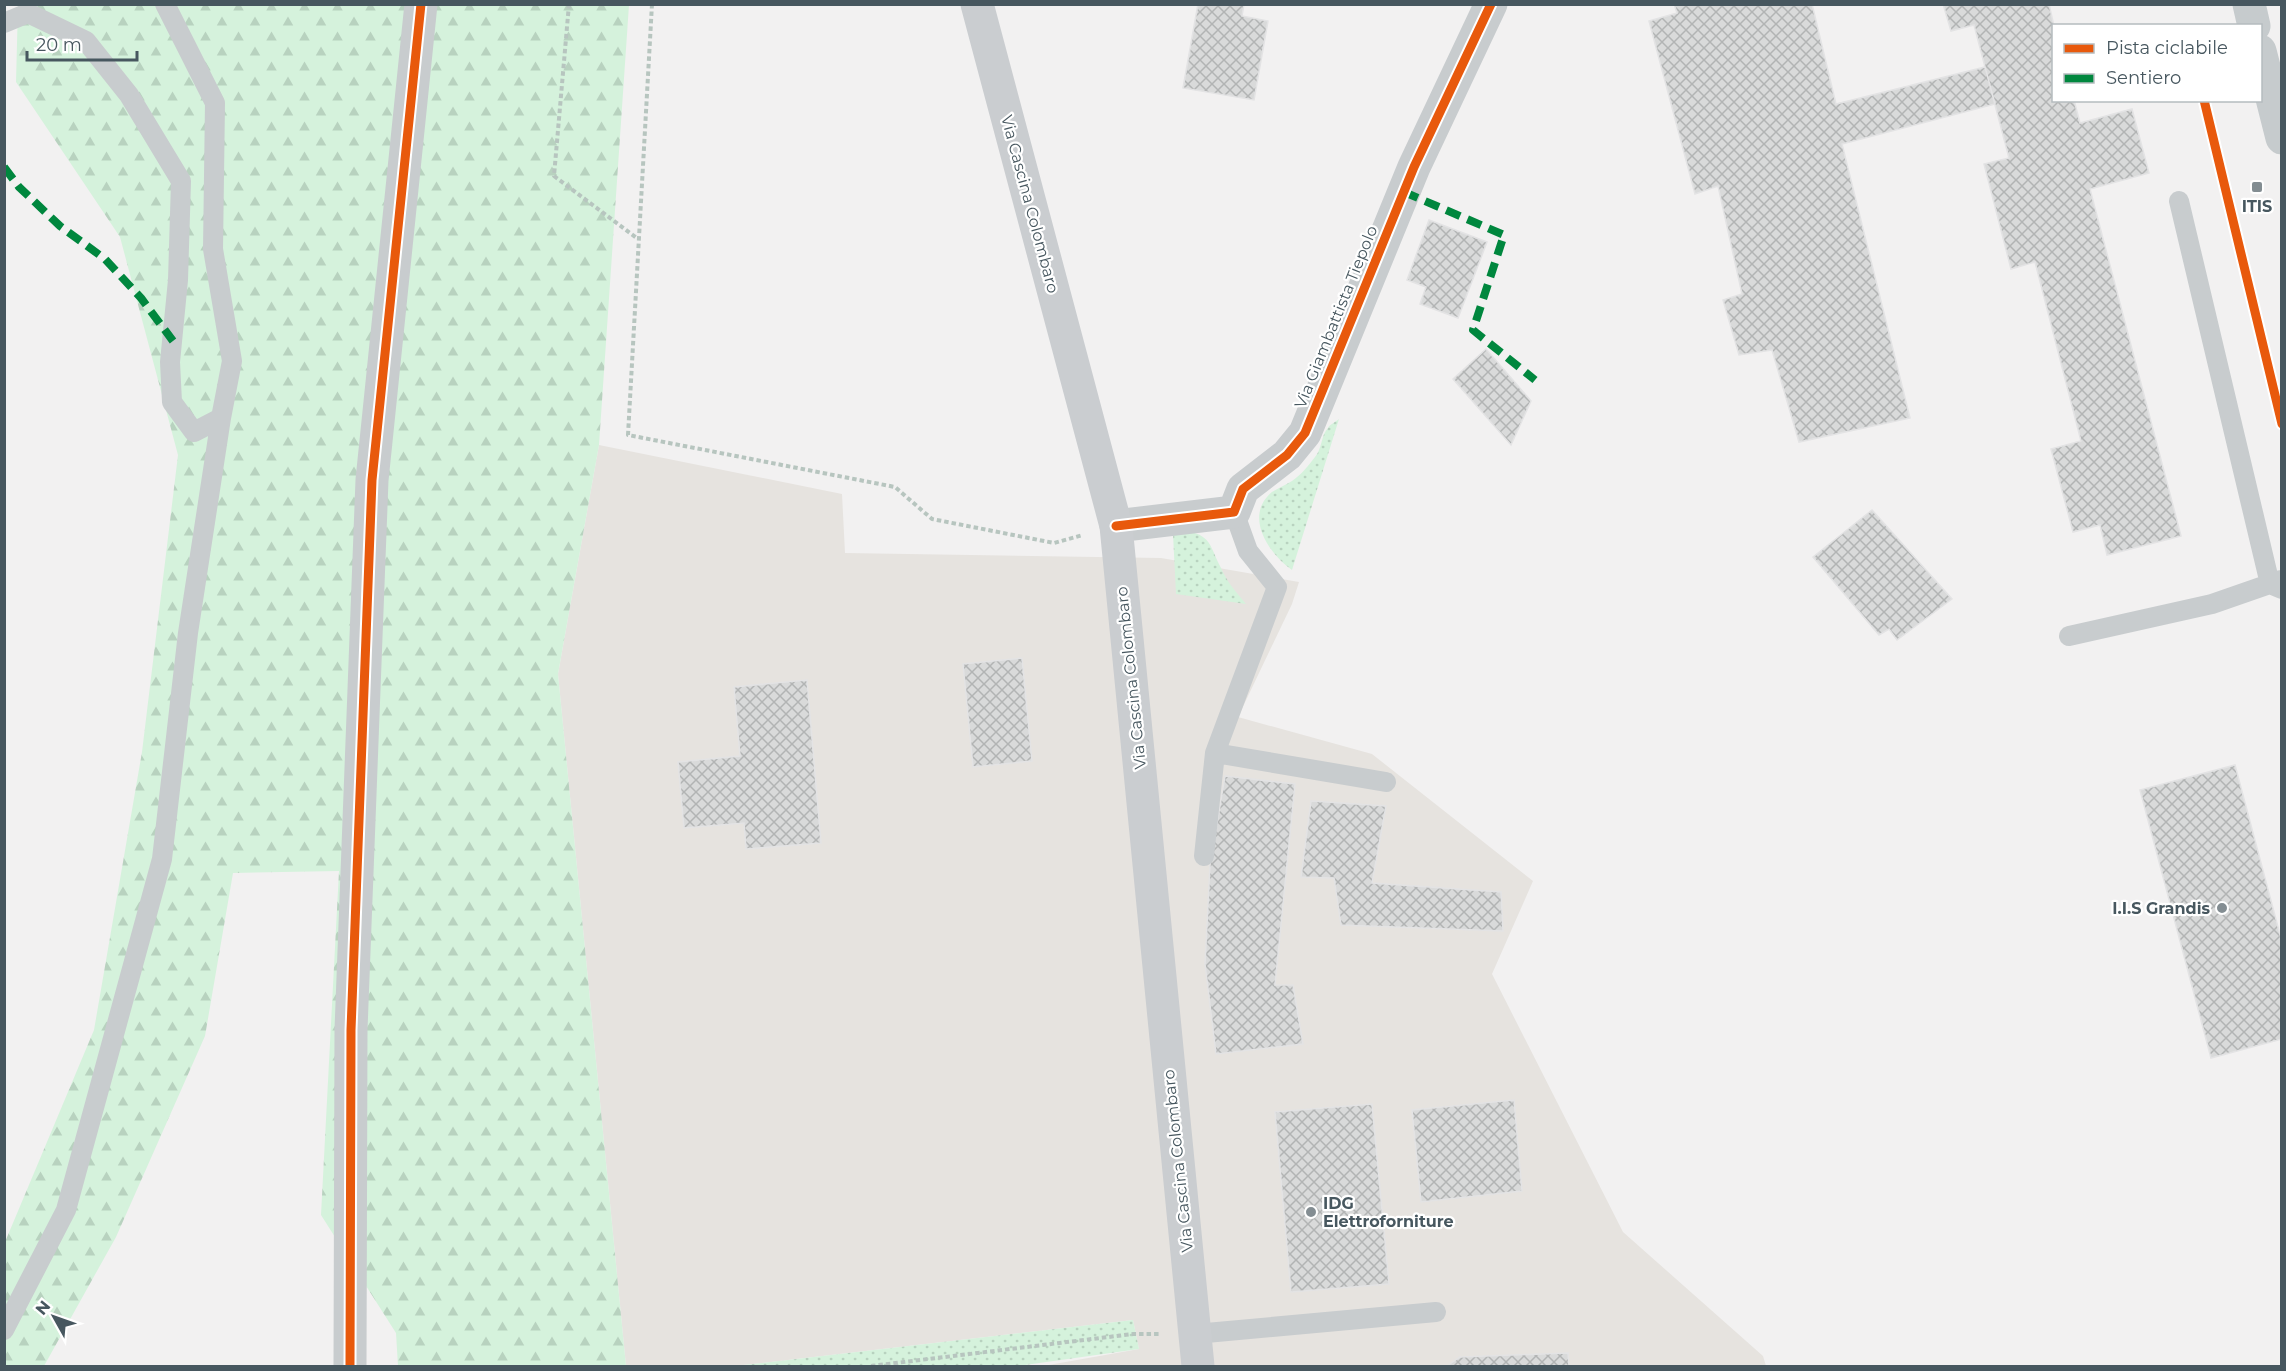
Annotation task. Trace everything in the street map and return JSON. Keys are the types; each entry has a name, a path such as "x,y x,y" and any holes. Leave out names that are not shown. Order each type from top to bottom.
{"main road":[{"name":"Via Cascina Colombaro","path":"977,4 1116,526 1198,1366"},
{"path":"2249,4 2254,24"},
{"path":"2262,59 2282,138"}],"street":[{"path":"350,1366 351,1030 372,480 421,4"},
{"name":"Via Giambattista Tiepolo","path":"1234,512 1243,489 1287,455 1305,433 1414,167 1491,4"},
{"path":"1116,526 1234,512"}],"lane":[{"path":"4,1330 66,1210 162,859 188,633 221,418 232,362 213,249 215,103 165,4"},
{"path":"4,23 28,13 86,41 129,95 181,180 178,280 170,362 172,402 194,432 221,418"},
{"path":"2069,636 2212,604 2278,584 2179,201"},
{"path":"1204,856 1215,753 1277,587 1248,551 1234,512"},
{"path":"1215,753 1386,782"},
{"path":"1195,1334 1436,1312"}],"path":[{"path":"569,4 554,176 639,240"},
{"path":"652,4 628,435 895,487 932,519 1054,543 1116,526"},
{"path":"871,1366 1133,1334 1195,1334"}],"shaded area":[{"path":"599,445 842,494 845,553 1161,558 1299,582 1292,604 1238,717 1372,754 1533,881 1492,974 1623,1232 1763,1356 1766,1366 1043,1366 1139,1349 1133,1320 735,1366 626,1366 558,674"}],"green space":[{"path":"18,5 629,5 599,445 558,674 626,1366 398,1366 396,1333 321,1215 339,871 233,873 205,1036 116,1237 44,1366 5,1366 5,1242 94,1030 142,752 178,455 120,237 16,82"},
{"path":"1339,419 1292,570 1268,545 1262,534 1260,512 1272,492 1299,476 1307,467 1317,454 1330,425"},
{"path":"1183,530 1205,538 1226,578 1246,604 1176,594 1173,534"},
{"path":"1133,1320 1139,1349 1018,1366 735,1366"}],"building":[{"path":"1198,4 1244,4 1242,16 1268,21 1254,100 1183,88"},
{"path":"1674,4 1812,4 1836,104 1985,67 1995,104 1842,144 1910,418 1799,442 1772,350 1739,355 1723,300 1742,294 1718,186 1695,194 1649,21 1677,13"},
{"path":"1943,4 2049,4 2054,24 2052,102 2075,102 2080,123 2132,109 2149,173 2090,189 2181,536 2107,555 2100,525 2073,532 2051,449 2081,441 2035,262 2011,269 1984,164 2009,158 1974,25 1951,31"},
{"path":"1429,220 1487,242 1458,318 1420,304 1426,287 1407,280"},
{"path":"1486,349 1531,401 1511,445 1453,379"},
{"path":"1872,510 1952,599 1897,640 1889,629 1879,635 1813,557"},
{"path":"1022,658 1032,761 973,767 963,664"},
{"path":"807,680 821,843 746,849 744,823 684,828 678,762 740,756 734,687"},
{"path":"2235,765 2282,942 2282,1039 2211,1058 2140,790"},
{"path":"1225,776 1295,784 1275,985 1293,985 1303,1044 1216,1054 1205,964 1210,865"},
{"path":"1311,801 1386,806 1372,883 1501,892 1503,931 1341,925 1334,878 1301,877"},
{"path":"1514,1100 1522,1191 1421,1202 1412,1110"},
{"path":"1372,1104 1389,1284 1291,1292 1275,1112"},
{"path":"1568,1353 1569,1366 1447,1366 1460,1357"}],"marked path":[{"path":"4,167 19,187 60,226 105,259 141,298 173,341"},
{"path":"1404,192 1504,235 1473,330 1535,380"}],"cycle path":[{"path":"350,1366 351,1030 372,480 421,4"},
{"path":"1116,526 1234,512 1243,489 1287,455 1305,433 1414,167 1491,4"},
{"path":"2204,102 2282,424"}],"place":[{"name":"ITIS","path":"2257,187"},
{"name":"I.I.S Grandis","path":"2222,908"},
{"name":"IDG Elettroforniture","path":"1311,1212"}]}
